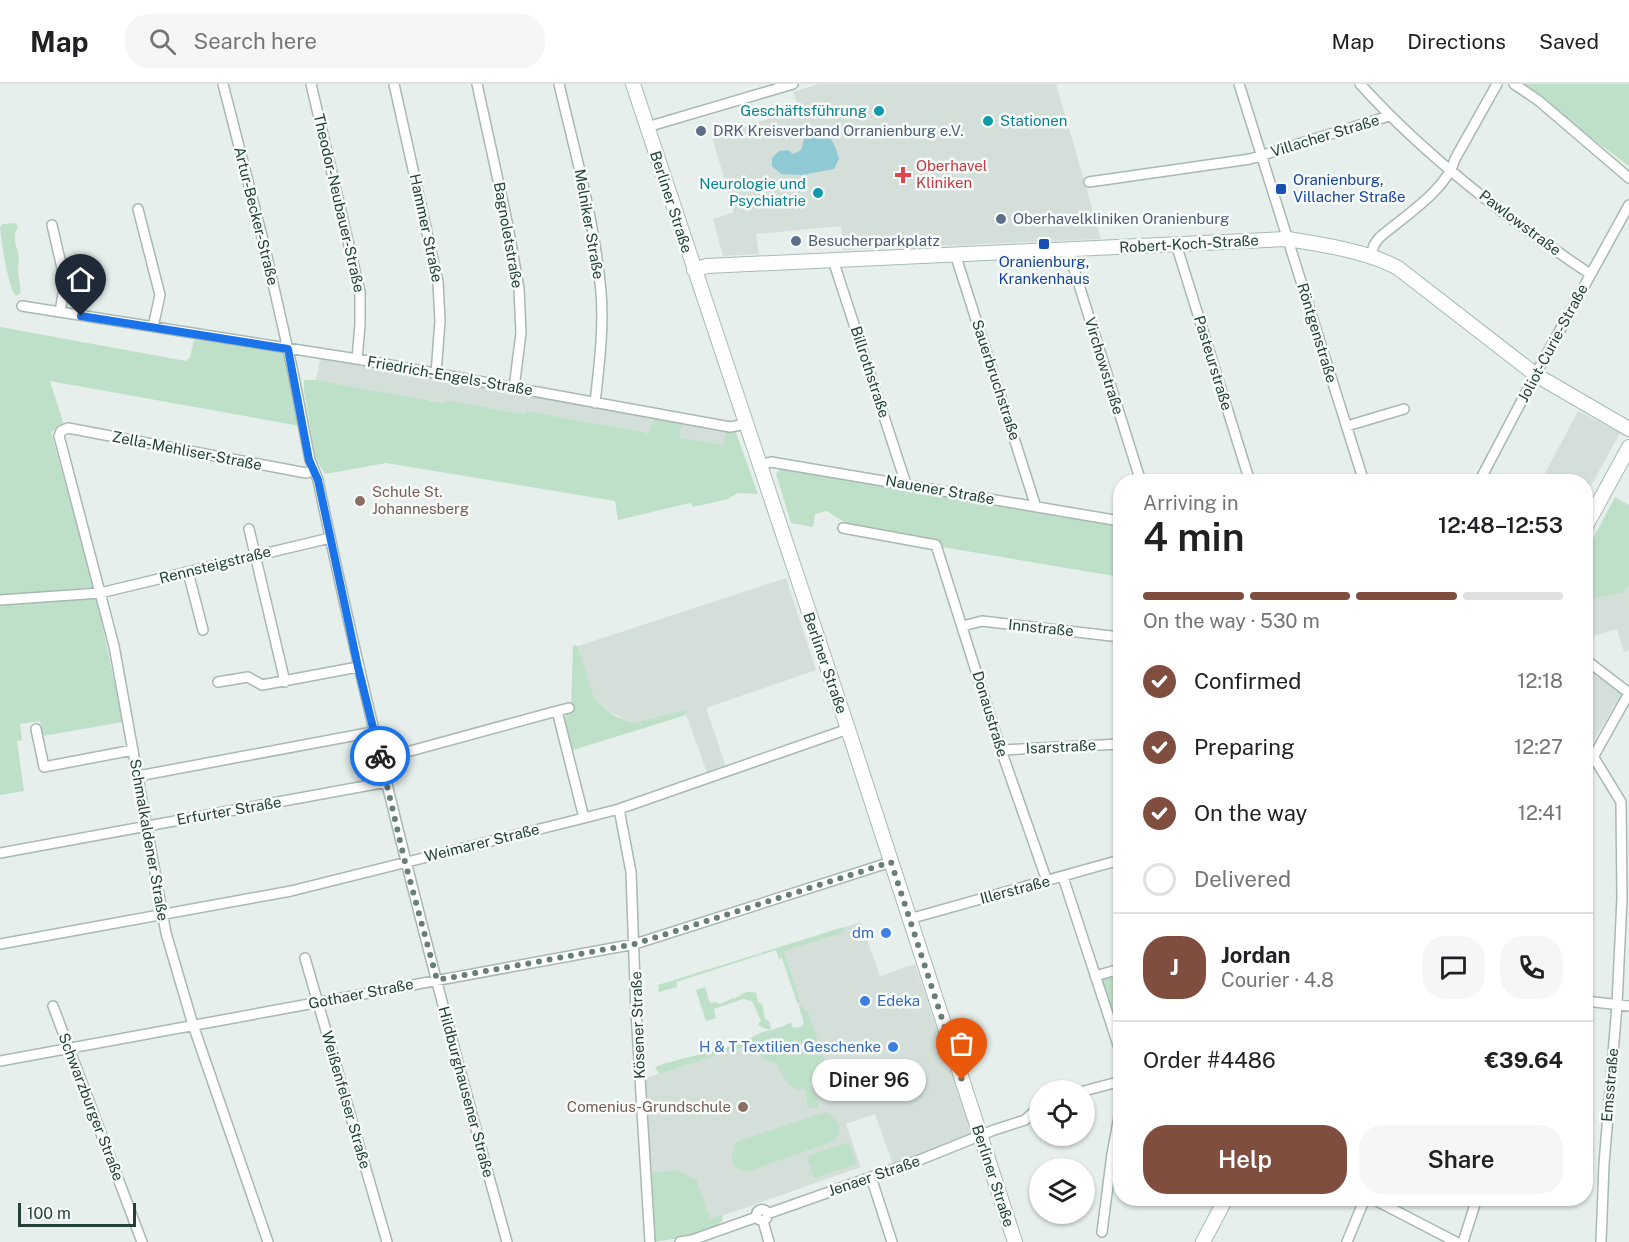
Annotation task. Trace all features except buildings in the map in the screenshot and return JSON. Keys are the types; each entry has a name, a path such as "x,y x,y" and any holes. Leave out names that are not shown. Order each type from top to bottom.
{"main road":[{"name":"Berliner Straße","path":"633,84 848,729 1015,1242"},
{"name":"Robert-Koch-Straße","path":"694,270 707,266 1288,239 1386,261 1536,375 1629,429"},
{"path":"1593,513 1629,447"},
{"path":"1203,1242 1222,1206"}],"street":[{"name":"Artur-Becker-Straße","path":"223,84 288,349"},
{"name":"Theodor-Neubauer-Straße","path":"311,84 360,292 357,359"},
{"name":"Hammer Straße","path":"394,84 437,276 440,321 436,374"},
{"name":"Bagnoletstraße","path":"477,84 508,226 519,289 521,333 514,388"},
{"name":"Melniker Straße","path":"559,84 594,240 601,293 601,347 595,403"},
{"path":"647,127 792,84"},
{"name":"Villacher Straße","path":"1239,84 1288,239"},
{"name":"Pawlowstraße","path":"1360,84 1389,116 1452,171 1521,227 1590,274"},
{"path":"1371,256 1379,238 1437,189 1452,171 1455,159 1497,84"},
{"path":"1514,84 1539,101 1629,178"},
{"name":"Villacher Straße","path":"1262,156 1389,116"},
{"path":"1089,182 1262,156"},
{"name":"Joliot-Curie-Straße","path":"1483,474 1629,205"},
{"path":"138,209 160,295 153,327"},
{"path":"52,225 65,281 60,312"},
{"name":"Röntgenstraße","path":"1288,239 1362,474"},
{"name":"Pasteurstraße","path":"1176,244 1248,474"},
{"name":"Virchowstraße","path":"1068,250 1138,474"},
{"name":"Sauerbruchstraße","path":"955,254 1036,507"},
{"name":"Billrothstraße","path":"833,260 906,484"},
{"name":"Friedrich-Engels-Straße","path":"22,306 357,359 730,428 746,424"},
{"name":"Hildburghausener Straße","path":"288,349 313,470 318,480 373,732 405,862 507,1242"},
{"path":"1347,426 1404,409"},
{"name":"Zella-Mehliser-Straße","path":"61,431 68,428 306,473 313,470"},
{"name":"Schmalkaldener Straße","path":"61,431 59,436 114,646 163,914 193,1025 268,1242"},
{"name":"Nauener Straße","path":"759,465 771,462 1113,520"},
{"name":"Donaustraße","path":"843,528 936,545 1001,750 1047,881"},
{"path":"249,529 285,681"},
{"name":"Rennsteigstraße","path":"0,600 100,593 330,538"},
{"path":"188,572 203,630"},
{"name":"Innstraße","path":"963,626 982,621 1113,635"},
{"path":"1593,665 1629,693 1593,756"},
{"path":"218,682 243,676 262,685 358,667"},
{"path":"381,759 569,708"},
{"path":"557,711 584,818"},
{"path":"36,729 44,767 133,750"},
{"name":"Weimarer Straße","path":"0,944 291,891 584,818 619,809 848,729"},
{"path":"138,776 373,732"},
{"name":"Isarstraße","path":"1001,750 1113,744"},
{"name":"Emsstraße","path":"1593,756 1621,801 1622,898 1601,1242"},
{"name":"Erfurter Straße","path":"0,854 387,782"},
{"name":"Kösener Straße","path":"619,809 631,872 636,1012 650,1242"},
{"name":"Gothaer Straße","path":"0,1061 635,944 891,862"},
{"name":"Illerstraße","path":"909,919 1113,862"},
{"path":"1063,877 1113,1030"},
{"name":"Weißenfelser Straße","path":"305,958 387,1242"},
{"path":"1095,976 1113,971"},
{"path":"1593,1002 1629,1006"},
{"name":"Schwarzburger Straße","path":"53,1006 142,1242"},
{"path":"1095,1088 1113,1083"},
{"name":"Jenaer Straße","path":"680,1242 693,1241 762,1217 981,1137 994,1130 1025,1120 1029,1116"},
{"path":"1102,1232 1113,1149"},
{"path":"871,1177 892,1242"},
{"path":"1347,1242 1362,1206"},
{"path":"1386,1206 1456,1242"},
{"path":"1463,1242 1474,1206"},
{"path":"762,1217 770,1242"}],"shaded area":[{"name":"Oberhavel Kliniken","path":"818,84 1056,84 1101,239 843,250 841,226 756,234 759,254 723,256 713,219 734,212 712,137 799,109 793,92"},
{"path":"321,355 726,429 723,445 679,437 655,417 650,433 527,411 525,414 445,400 445,403 316,380"},
{"path":"1578,411 1620,433 1593,482 1593,474 1545,474"},
{"path":"786,578 816,670 706,708 726,767 707,773 685,711 633,723 606,710 594,698 578,646"},
{"path":"1629,587 1629,650 1624,652 1617,629 1593,636 1593,596"},
{"path":"1593,672 1621,694 1593,742"},
{"path":"861,922 880,976 915,964 971,1132 967,1137 893,1165 875,1114 846,1124 861,1167 710,1220 677,1170 652,1173 643,1079 812,1025 808,1011 801,1013 779,947"}],"green space":[{"path":"1519,84 1629,84 1629,166"},
{"path":"16,223 18,227 15,240 19,256 20,294 16,296 8,274 0,228 2,224"},
{"path":"0,327 186,361 190,357 194,340 284,352 300,426 50,381 64,425 51,432 94,586 123,722 43,736 40,721 20,724 22,740 17,741 24,791 0,795"},
{"path":"304,380 316,380 444,403 445,400 525,414 527,411 649,433 655,416 682,421 679,437 723,445 726,429 735,430 758,494 738,493 728,499 693,507 690,503 618,520 615,501 386,463 325,474 316,460"},
{"path":"781,468 1113,525 1113,576 859,533 827,511 815,514 813,527 791,523 776,474"},
{"path":"1615,497 1629,505 1629,587 1625,588 1625,592 1593,599 1593,539"},
{"path":"573,645 578,646 594,698 615,716 633,723 685,710 686,715 570,751 563,719 571,709"},
{"path":"844,927 845,932 784,951 800,1002 797,1002 782,958 779,959 776,950 676,982 677,987 659,992 658,985"},
{"path":"1113,975 1113,1015 1102,980"},
{"path":"705,987 710,1003 720,1004 747,992 756,993 758,1002 762,1004 765,1019 769,1021 771,1028 769,1030 759,1026 761,1021 752,1001 743,999 714,1009 716,1018 706,1021 696,990"},
{"path":"803,1006 805,1011 808,1011 834,1090 823,1093 815,1075 809,1084 816,1094 819,1107 808,1108 805,1090 799,1090 790,1085 776,1063 762,1059 759,1052 749,1045 659,1074 655,1067 736,1045 760,1033 791,1022 793,1028 801,1027 804,1023 799,1007"},
{"path":"826,1112 839,1124 838,1136 834,1141 749,1171 734,1165 732,1157 736,1142"},
{"path":"849,1142 857,1164 814,1178 807,1156"},
{"path":"677,1170 697,1181 710,1219 723,1215 722,1221 699,1233 654,1242 652,1173"}],"water":[{"path":"824,134 836,148 839,159 834,169 802,175 781,174 772,166 772,158 779,151 788,150 793,154 801,150 804,139"}],"way so far":[{"path":"380,756 405,862 437,980 635,944 891,862 962,1080"}],"place":[{"name":"Geschäftsführung","path":"879,111"},
{"name":"Stationen","path":"988,121"},
{"name":"DRK Kreisverband Orranienburg e.V.","path":"701,131"},
{"name":"Oberhavel Kliniken","path":"903,175"},
{"name":"Oranienburg, Villacher Straße","path":"1281,189"},
{"name":"Neurologie und Psychiatrie","path":"818,193"},
{"name":"Oberhavelkliniken Oranienburg","path":"1001,219"},
{"name":"Besucherparkplatz","path":"796,241"},
{"name":"Oranienburg, Krankenhaus","path":"1044,244"},
{"name":"Schule St. Johannesberg","path":"360,501"},
{"name":"dm","path":"886,933"},
{"name":"Edeka","path":"865,1001"},
{"name":"H & T Textilien Geschenke","path":"893,1047"},
{"name":"Diner 96","path":"962,1080"},
{"name":"Comenius-Grundschule","path":"743,1107"}],"route":[{"path":"81,316 288,349 309,460 318,480 358,667 380,756"}]}
